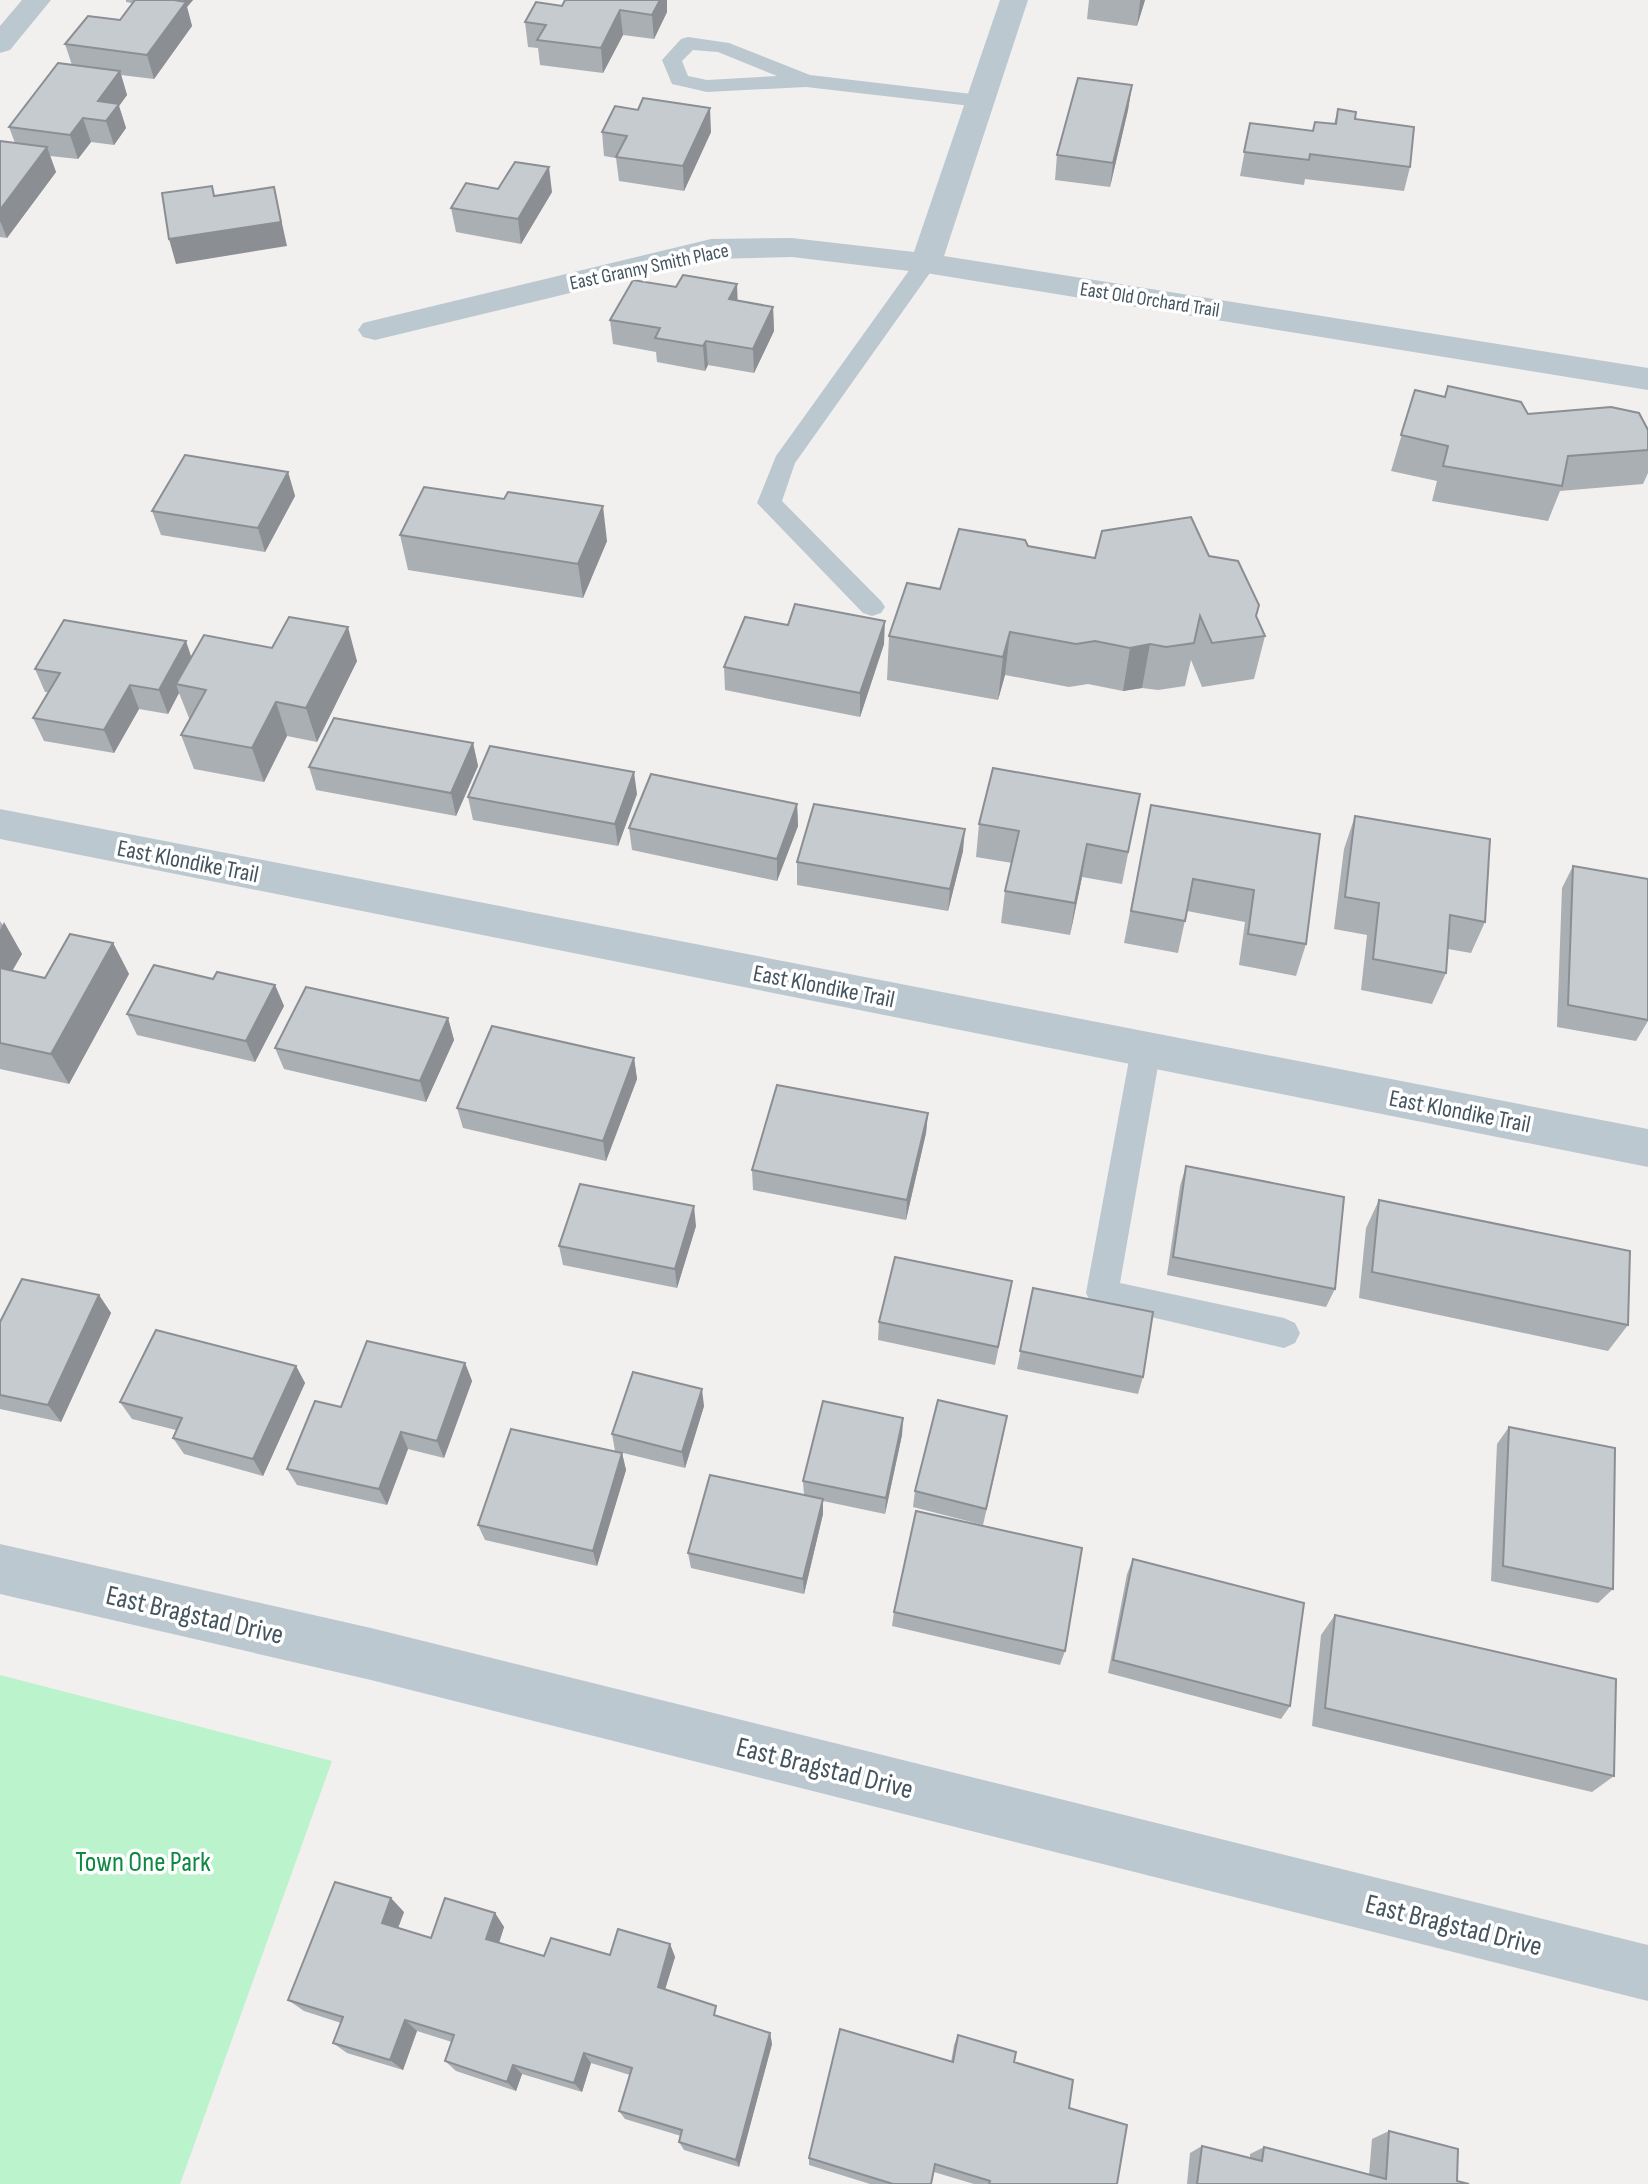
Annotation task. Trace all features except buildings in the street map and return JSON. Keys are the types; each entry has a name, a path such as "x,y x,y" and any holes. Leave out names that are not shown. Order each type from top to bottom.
{"street":[{"path":"0,44 37,0"},
{"path":"926,263 1014,0"},
{"name":"East Granny Smith Place","path":"375,330 711,249 760,245 812,247 926,263"},
{"name":"East Old Orchard Trail","path":"926,263 1648,379"},
{"name":"East Klondike Trail","path":"0,824 1648,1148"},
{"name":"East Bragstad Drive","path":"0,1569 371,1654 1648,1973"}],"lane":[{"path":"806,81 722,47 688,43 672,60 679,80 707,86 806,81 980,101"},
{"path":"872,607 769,503 784,462 926,263"},
{"path":"1146,1049 1102,1293 1284,1333"}],"green space":[{"name":"Town One Park","path":"0,1675 332,1761 180,2184 0,2184"}]}
